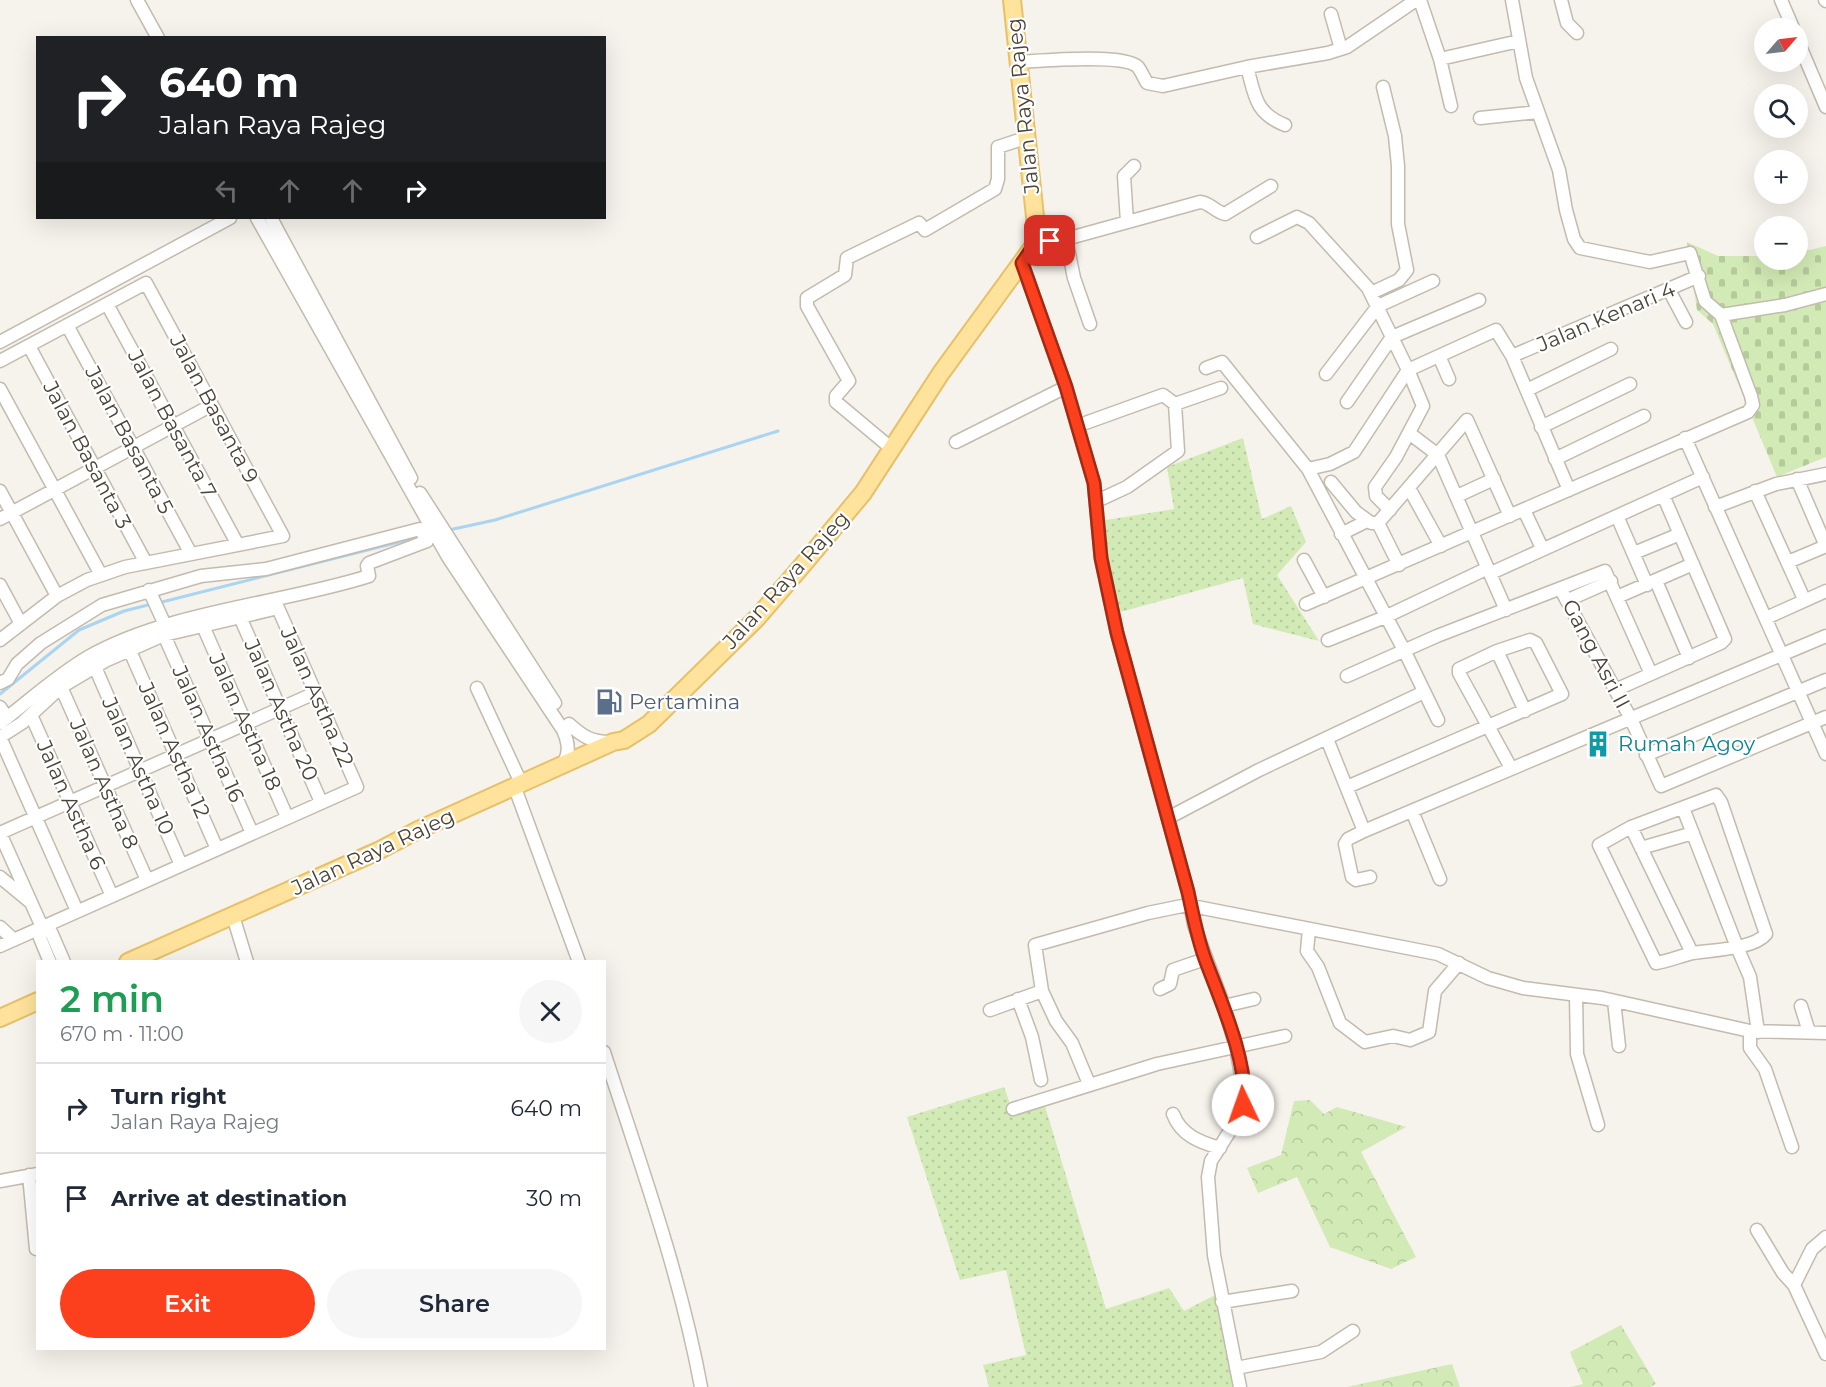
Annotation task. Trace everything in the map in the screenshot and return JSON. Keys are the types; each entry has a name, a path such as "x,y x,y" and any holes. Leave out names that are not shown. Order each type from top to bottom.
{"main road":[{"name":"Jalan Raya Rajeg","path":"133,960 613,742 624,740 649,724 756,618 863,493 941,373 1035,244 1036,226 1012,0"},
{"path":"0,1018 36,1002"}],"street":[{"path":"137,0 157,36"},
{"path":"1018,62 1072,58 1129,62 1137,66 1147,83 1163,86 1247,67 1328,53 1341,48 1418,0 1440,59 1451,106"},
{"path":"1306,604 1748,412 1753,405 1721,315 1705,301 1700,290 1699,276 1690,253 1650,262 1586,251 1580,248 1574,239 1559,170 1526,78 1512,0"},
{"path":"1561,0 1567,23 1577,33"},
{"path":"1781,0 1789,18"},
{"path":"1331,14 1341,48"},
{"path":"1440,59 1519,41"},
{"path":"1808,65 1826,107"},
{"path":"1247,67 1257,103 1269,119 1285,125"},
{"path":"1371,293 1399,280 1407,270 1398,224 1398,166 1395,136 1383,87"},
{"path":"1480,118 1538,112"},
{"path":"891,448 836,402 836,396 849,381 807,306 807,298 845,275 847,258 919,223 925,230 992,192 998,179 998,147 1025,138"},
{"path":"1127,222 1124,176 1134,166"},
{"path":"1035,244 1066,239 1204,202 1218,213 1225,214 1271,186"},
{"path":"1257,237 1297,217 1303,218 1371,293 1378,306 1423,406 1375,487 1377,496 1390,510"},
{"path":"0,342 228,219"},
{"path":"258,219 448,557 563,730 568,742 568,755 562,767"},
{"path":"272,219 411,477 455,551 569,724 578,746 577,760"},
{"path":"1066,239 1074,278 1090,324"},
{"path":"1022,263 1066,387 1077,426 1097,501 1101,558 1117,633 1191,905 1194,925 1224,1006 1236,1048 1245,1096 1238,1118 1209,1167 1208,1177 1214,1255 1240,1387"},
{"name":"Jalan Kenari 4","path":"1512,356 1669,291 1699,276"},
{"path":"1326,374 1378,306 1433,281"},
{"name":"Jalan Basanta 9","path":"107,304 146,283 283,536 238,545"},
{"path":"1669,291 1686,322"},
{"path":"1721,315 1785,305 1826,294"},
{"path":"1347,402 1392,337 1479,300"},
{"path":"0,362 107,304"},
{"name":"Jalan Basanta 7","path":"107,304 238,545"},
{"name":"Jalan Basanta 5","path":"67,325 191,554"},
{"path":"1308,469 1330,464 1354,452 1408,370 1496,330 1512,356 1569,490"},
{"name":"Jalan Basanta 3","path":"29,346 146,563"},
{"path":"1527,390 1611,350"},
{"path":"1439,356 1449,379"},
{"path":"1206,368 1222,362 1308,469 1405,652 1438,720"},
{"path":"1541,427 1630,384"},
{"path":"956,442 1066,387"},
{"path":"0,388 101,575"},
{"path":"1175,404 1221,388"},
{"path":"1077,426 1163,395 1175,404 1178,451 1127,487 1097,501"},
{"path":"0,519 212,405"},
{"path":"1555,459 1644,416"},
{"path":"1341,534 1372,522 1390,510 1467,420 1510,516"},
{"path":"1409,433 1438,455 1474,532 1506,610"},
{"path":"1685,438 1826,754"},
{"path":"1715,507 1755,491 1797,479 1826,474"},
{"path":"1328,640 1703,477"},
{"path":"1457,496 1494,479"},
{"path":"1788,562 1826,546 1797,479"},
{"path":"1331,482 1372,522 1399,565"},
{"path":"1409,488 1441,546"},
{"path":"0,491 57,596"},
{"path":"1755,491 1804,599"},
{"path":"1615,690 1721,643 1725,635 1663,495"},
{"path":"1524,510 1542,548"},
{"path":"1617,516 1689,658"},
{"path":"1634,553 1680,534"},
{"path":"0,683 8,679 17,664 41,643 102,605 153,598 201,576 266,569 423,535 426,541 369,563 367,566 371,573 366,577 165,630 90,656 2,716"},
{"path":"0,640 57,596 101,575 146,563 238,545"},
{"path":"1304,560 1324,597"},
{"path":"1617,597 1693,564"},
{"path":"1347,676 1437,636 1539,595 1608,576"},
{"path":"1608,576 1651,674"},
{"path":"1568,600 1608,576"},
{"path":"0,585 21,624"},
{"name":"Gang Asri II","path":"1561,590 1631,719 1658,783 1664,787 1812,724"},
{"path":"1766,618 1826,591"},
{"name":"Jalan Astha 16","path":"153,598 252,833"},
{"name":"Jalan Astha 22","path":"240,617 278,608 357,787 321,802"},
{"path":"77,911 0,737 31,715 61,687 165,630 203,626 240,617"},
{"name":"Jalan Astha 20","path":"240,617 321,802"},
{"name":"Jalan Astha 18","path":"203,626 288,818"},
{"path":"1370,877 1356,880 1352,877 1345,844 1348,839 1826,636"},
{"path":"1350,786 1490,727 1559,696 1562,691 1533,641 1497,651 1460,668 1461,676 1490,727 1511,768"},
{"name":"Jalan Astha 12","path":"130,651 218,849"},
{"path":"1497,651 1525,711"},
{"name":"Jalan Astha 10","path":"95,667 181,865"},
{"path":"1646,755 1826,680"},
{"name":"Jalan Astha 8","path":"61,687 147,880"},
{"path":"477,688 518,787 578,960"},
{"path":"1168,818 1259,770 1424,692"},
{"path":"49,960 40,938 42,927 0,833 315,693"},
{"name":"Jalan Astha 6","path":"31,715 112,896"},
{"path":"1812,724 1826,717"},
{"path":"569,724 582,736 594,742 613,742"},
{"path":"1327,739 1350,786 1364,831"},
{"path":"1714,795 1721,802 1767,932 1763,938 1737,947 1692,953 1656,963 1598,847 1601,842 1631,827 1714,795"},
{"path":"0,946 321,802"},
{"path":"1683,808 1750,977 1754,1031 1750,1048 1765,1069 1792,1147"},
{"path":"1412,811 1440,879"},
{"path":"1631,827 1692,953"},
{"path":"1641,848 1693,833"},
{"path":"0,877 31,903"},
{"path":"1089,1084 1072,1042 1056,1021 1042,991 1034,949 1037,944 1148,913 1191,905 1437,954 1503,984 1614,1001 1754,1031 1826,1033"},
{"path":"233,916 246,960"},
{"path":"0,927 14,940"},
{"path":"42,927 51,932 63,960"},
{"path":"1309,929 1307,951 1318,967 1340,1023 1365,1042 1393,1036 1410,1040 1429,1032 1435,991 1459,963"},
{"path":"1160,988 1170,984 1173,970 1205,959"},
{"path":"990,1010 1042,991"},
{"path":"1576,995 1577,1054 1598,1125"},
{"path":"1018,999 1032,1037 1041,1080"},
{"path":"1224,1006 1254,999"},
{"path":"1614,1001 1619,1046"},
{"path":"1801,1006 1809,1032"},
{"path":"1012,1108 1157,1064 1286,1036"},
{"path":"606,1059 664,1235 688,1322 701,1387"},
{"path":"1173,1114 1180,1129 1194,1139 1220,1148"},
{"path":"0,1181 33,1174 36,1249"},
{"path":"1756,1230 1782,1273 1794,1285 1826,1354"},
{"path":"1794,1285 1812,1249 1826,1237"},
{"path":"1222,1302 1292,1291"},
{"path":"1236,1368 1321,1352 1353,1330"}],"green space":[{"path":"1687,242 1718,256 1754,256 1754,270 1808,270 1808,250 1826,246 1826,457 1777,477 1713,324 1697,310"},
{"path":"1243,438 1262,519 1291,506 1306,542 1277,575 1319,641 1253,624 1243,578 1110,615 1094,522 1174,509 1167,467"},
{"path":"1004,1087 1014,1115 1045,1106 1106,1309 1169,1288 1184,1311 1215,1295 1236,1387 989,1387 983,1365 1026,1355 1006,1270 960,1280 907,1117"},
{"path":"1310,1100 1324,1114 1337,1107 1406,1127 1361,1152 1416,1257 1391,1269 1330,1247 1297,1177 1258,1193 1247,1168 1281,1155 1294,1101"},
{"path":"1621,1325 1656,1384 1650,1387 1570,1387 1583,1384 1570,1352"},
{"path":"1452,1364 1460,1387 1347,1387"}],"waterway":[{"path":"449,530 495,520 778,431"},
{"path":"158,603 419,537"},
{"path":"0,694 79,630 124,611 152,604"}],"place":[{"name":"Pertamina","path":"609,702"},
{"name":"Rumah Agoy","path":"1598,744"}],"route":[{"path":"1050,241 1035,244 1022,263 1066,387 1094,483 1099,514 1101,558 1117,633 1188,892 1194,925 1224,1006 1236,1048 1245,1096 1243,1105"}]}
